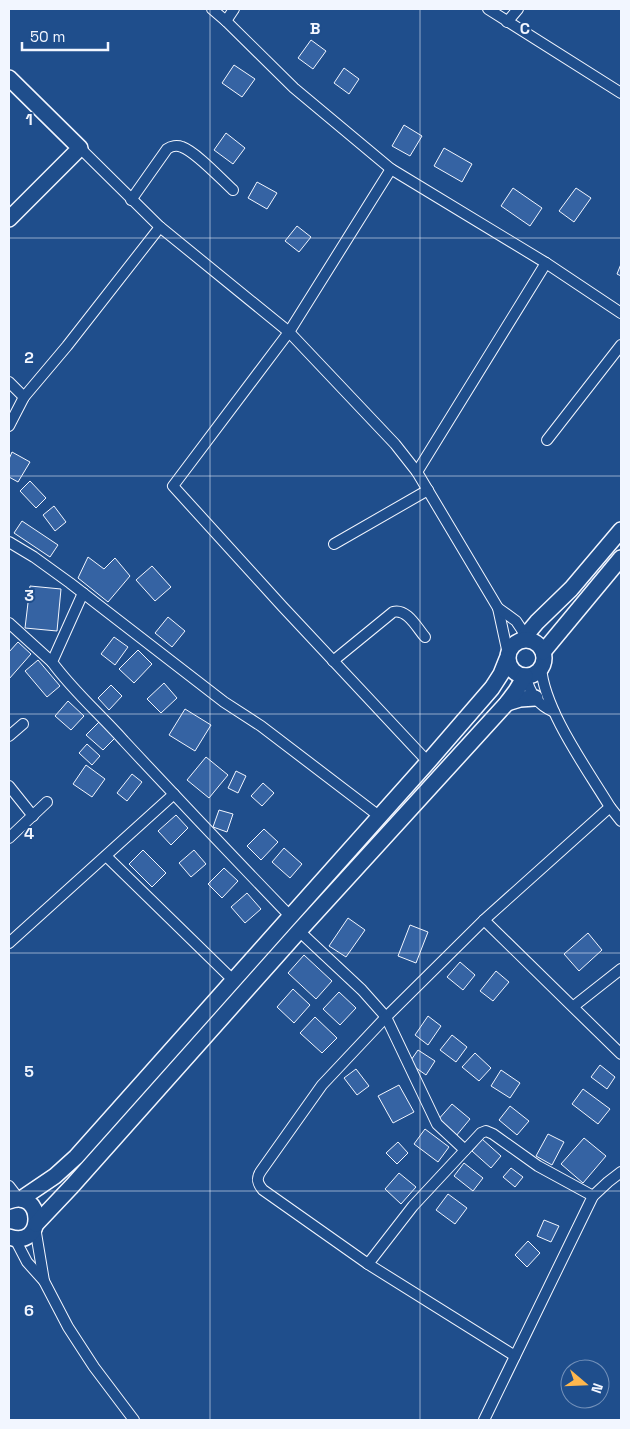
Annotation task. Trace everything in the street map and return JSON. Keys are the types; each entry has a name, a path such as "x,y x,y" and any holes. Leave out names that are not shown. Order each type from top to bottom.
{"street":[{"path":"212,9 294,88 391,169 546,263 621,313"},
{"path":"226,21 234,9"},
{"path":"488,9 621,93"},
{"path":"507,22 518,9"},
{"path":"9,78 160,227 289,332 395,444 417,472 498,608 513,671 526,676"},
{"path":"131,200 170,147 182,147 233,190"},
{"path":"9,219 80,148"},
{"path":"391,169 289,332 173,486 428,762"},
{"path":"9,426 24,397 67,346 160,227"},
{"path":"417,472 546,263"},
{"path":"548,440 621,345"},
{"path":"9,382 24,397"},
{"path":"334,544 428,490"},
{"path":"16,1199 55,1176 76,1157 428,762 492,688 501,674 511,647 516,642 526,638 621,530"},
{"path":"9,542 34,557 83,593 224,702 261,726 380,816"},
{"path":"134,1420 94,1368 68,1327 44,1282 27,1262 12,1239 27,1236 299,931 506,703 526,676 535,673 542,659 620,561"},
{"path":"52,662 83,593"},
{"path":"498,608 516,621 526,638 537,644 542,659 544,688 554,712 610,807 621,821"},
{"path":"333,661 392,612 397,611 406,614 425,638"},
{"path":"9,623 52,662 81,697 290,916"},
{"path":"526,676 530,692 540,704 554,712"},
{"path":"506,703 520,698 535,698"},
{"path":"9,736 22,724"},
{"path":"9,786 32,816"},
{"path":"9,943 174,794"},
{"path":"9,838 47,802"},
{"path":"514,1356 368,1264 263,1190 257,1180 261,1171 322,1085 386,1017 484,920 610,807"},
{"path":"106,856 232,980"},
{"path":"484,920 621,1054"},
{"path":"299,931 362,990 386,1017 436,1124 465,1150"},
{"path":"574,1006 621,969"},
{"path":"368,1264 413,1206 481,1133 486,1131 538,1166 593,1196"},
{"path":"484,1420 593,1196 621,1172"},
{"path":"9,1186 16,1199"},
{"path":"16,1199 27,1201 36,1211 36,1225 44,1282"}],"building":[{"path":"311,40 326,51 313,69 298,58"},
{"path":"234,65 255,79 242,97 222,83"},
{"path":"344,68 359,79 349,94 334,83"},
{"path":"404,125 422,136 410,156 392,146"},
{"path":"226,133 245,148 233,164 214,150"},
{"path":"444,148 472,164 462,182 434,166"},
{"path":"257,182 277,193 267,209 248,198"},
{"path":"513,188 542,208 530,226 501,206"},
{"path":"576,188 591,198 574,222 559,211"},
{"path":"297,226 311,237 299,252 285,241"},
{"path":"621,264 621,276 617,274"},
{"path":"12,452 30,462 18,482 9,477 9,459"},
{"path":"30,481 46,498 36,508 20,491"},
{"path":"54,506 66,522 55,531 43,515"},
{"path":"22,521 58,545 50,557 14,533"},
{"path":"88,557 104,569 115,558 130,576 108,602 78,578"},
{"path":"152,566 171,587 155,601 136,580"},
{"path":"30,586 61,589 57,631 25,628"},
{"path":"168,617 185,631 172,647 155,633"},
{"path":"114,637 128,647 115,665 101,654"},
{"path":"18,642 31,654 9,679 9,652"},
{"path":"138,650 152,664 134,683 119,669"},
{"path":"38,660 60,686 47,697 25,671"},
{"path":"164,683 177,698 161,713 147,699"},
{"path":"111,685 122,696 109,710 98,698"},
{"path":"68,701 84,716 71,730 55,716"},
{"path":"185,709 211,725 195,751 169,735"},
{"path":"99,722 115,738 103,750 86,735"},
{"path":"87,744 100,756 92,765 79,753"},
{"path":"206,757 228,775 209,798 187,780"},
{"path":"86,765 105,779 92,797 73,784"},
{"path":"236,771 246,776 238,793 228,788"},
{"path":"132,774 142,782 127,801 117,793"},
{"path":"263,783 274,793 262,806 251,796"},
{"path":"219,810 233,814 227,832 213,827"},
{"path":"176,815 188,828 171,845 158,831"},
{"path":"264,829 278,842 261,860 247,846"},
{"path":"284,848 302,864 290,878 272,862"},
{"path":"143,850 166,873 152,887 129,864"},
{"path":"194,850 206,864 191,877 179,863"},
{"path":"224,868 238,881 222,898 208,884"},
{"path":"247,893 261,909 245,923 231,907"},
{"path":"348,918 365,930 346,957 329,946"},
{"path":"410,925 428,932 416,963 398,956"},
{"path":"588,933 602,950 579,971 564,954"},
{"path":"304,955 332,981 316,999 288,973"},
{"path":"460,962 475,975 463,990 447,977"},
{"path":"496,971 509,982 493,1001 480,991"},
{"path":"293,989 310,1005 294,1023 277,1007"},
{"path":"339,992 356,1008 340,1025 323,1009"},
{"path":"428,1016 441,1026 428,1045 415,1035"},
{"path":"315,1017 337,1038 322,1053 300,1033"},
{"path":"452,1035 467,1047 456,1062 440,1050"},
{"path":"418,1050 435,1061 426,1075 409,1063"},
{"path":"475,1053 491,1068 479,1081 462,1067"},
{"path":"600,1065 615,1077 607,1089 591,1077"},
{"path":"356,1069 369,1086 357,1095 344,1078"},
{"path":"501,1070 520,1083 510,1098 491,1086"},
{"path":"399,1085 414,1112 393,1123 378,1096"},
{"path":"583,1089 610,1109 598,1124 572,1104"},
{"path":"452,1104 470,1119 456,1136 437,1121"},
{"path":"510,1106 529,1121 517,1135 499,1120"},
{"path":"425,1129 449,1147 438,1162 414,1144"},
{"path":"548,1134 564,1142 552,1165 536,1156"},
{"path":"584,1138 606,1156 583,1183 561,1164"},
{"path":"482,1139 501,1156 491,1168 472,1151"},
{"path":"398,1142 408,1153 397,1164 386,1153"},
{"path":"464,1163 483,1178 473,1191 454,1176"},
{"path":"511,1168 523,1177 515,1187 503,1177"},
{"path":"399,1173 416,1187 401,1204 385,1189"},
{"path":"448,1194 467,1208 455,1224 436,1210"},
{"path":"544,1220 559,1226 551,1242 537,1236"},
{"path":"528,1241 540,1253 527,1267 515,1255"}]}
